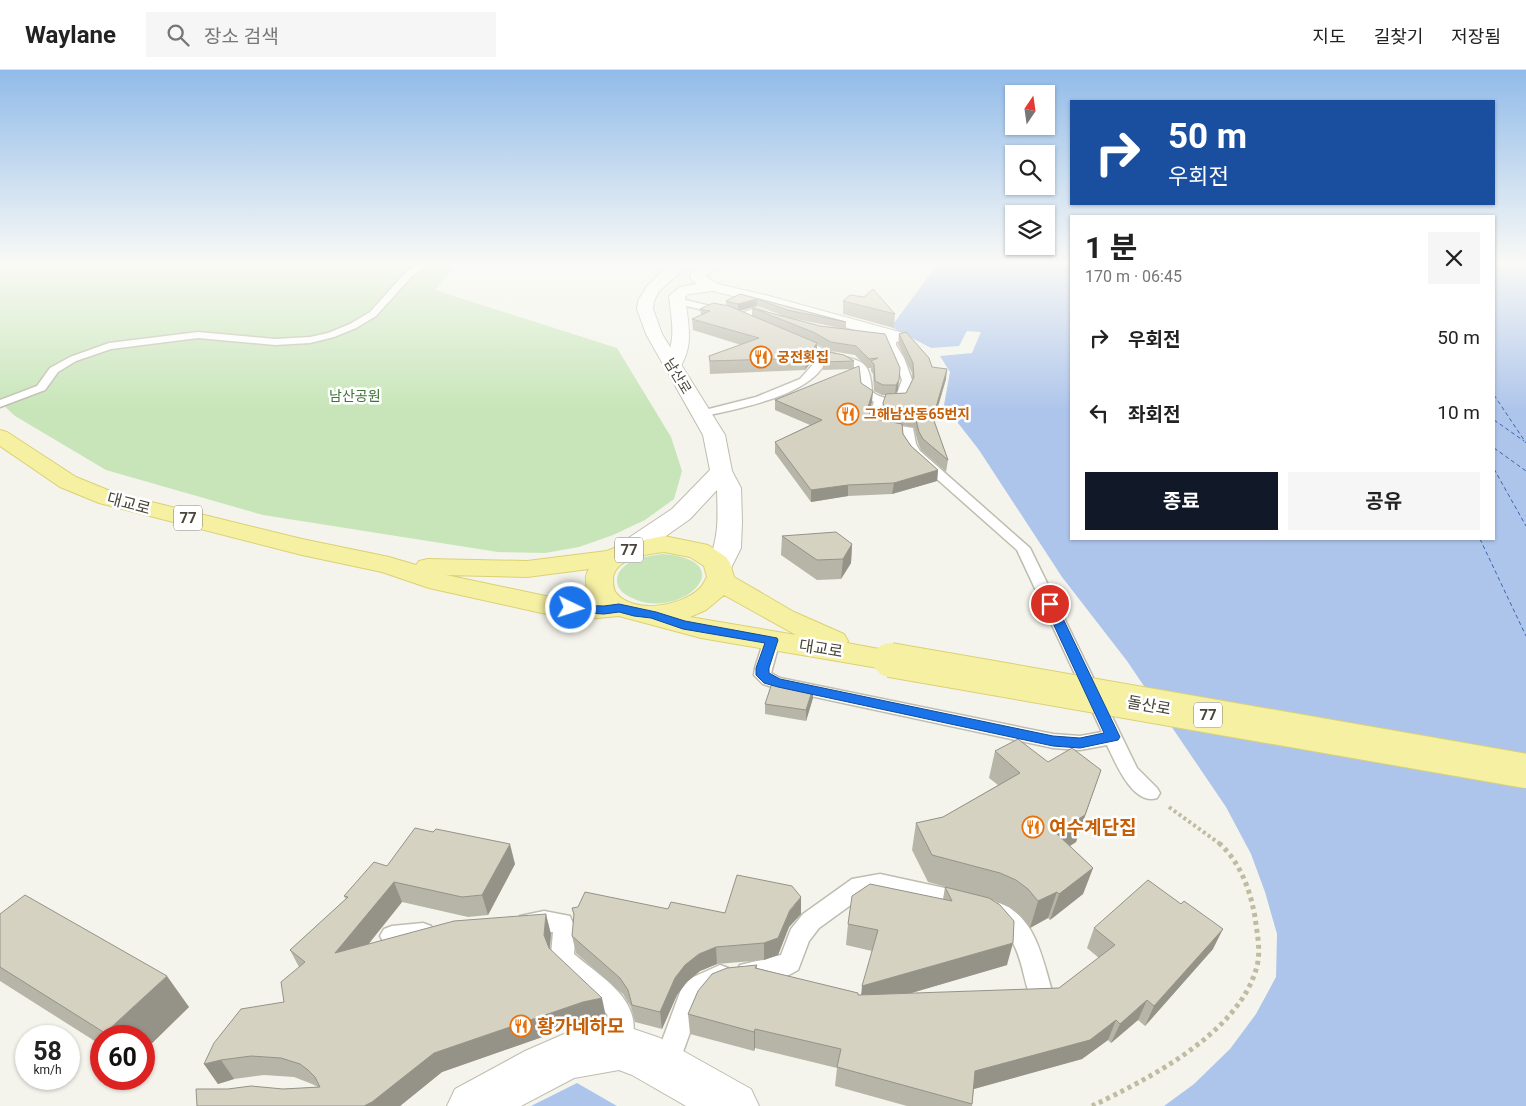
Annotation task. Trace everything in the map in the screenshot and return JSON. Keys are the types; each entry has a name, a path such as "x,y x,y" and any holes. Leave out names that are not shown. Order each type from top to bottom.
{"main road":[{"name":"대교로","path":"0,436 68,482 107,498 302,547 389,565 439,582 524,601 587,610 619,608"},
{"name":"대교로","path":"389,565 527,569 620,555 645,546 664,544 682,546 698,550 711,558 720,574 792,622 825,638 882,658"},
{"name":"대교로","path":"620,555 603,568 598,578 599,590 606,600 619,608 634,613 652,615 683,625 882,658"},
{"name":"대교로","path":"652,615 672,613 704,601 715,591 720,574"},
{"name":"돌산로","path":"882,658 1526,771"}],"street":[{"name":"남산로","path":"647,313 654,334 714,435 720,456 720,471 730,488 728,548 720,574"},
{"path":"672,366 679,352 682,339 679,313"},
{"path":"812,313 894,338"},
{"path":"620,555 681,514 720,471"},
{"path":"472,1106 542,1068 571,1055 619,1047 643,1055 734,1106"}],"lane":[{"path":"0,404 26,396 41,388 54,370 73,358 109,346 193,336 221,336 275,342 310,340 331,335 354,326 374,313"},
{"path":"727,313 752,322"},
{"path":"738,316 748,313"},
{"path":"762,313 783,321"},
{"path":"792,339 824,353 847,358 858,364 866,374 867,393 880,400 896,401 901,398 908,380 899,358 892,348 894,338 859,337"},
{"path":"701,414 760,399 804,381 821,362 824,353"},
{"path":"880,400 875,413 876,426 909,430 910,444 915,453 1023,548 1134,779 1150,793"},
{"path":"772,640 763,668 763,675 769,680 778,683 1053,741 1080,743 1113,737"},
{"path":"666,1067 683,1013 691,995 698,987 728,974 752,973 782,967 790,962 799,936 811,921 860,886 869,884 880,882 989,909 1002,914 1024,939 1041,994"},
{"path":"510,925 544,921 562,923 565,928 561,949 563,959 616,1006 622,1021 619,1047"},
{"path":"392,936 442,932"}],"path":[{"path":"1092,1106 1170,1065 1202,1042 1243,995 1256,970 1257,940 1254,911 1238,865 1216,841 1150,793"}],"green space":[{"name":"남산공원","path":"0,313 508,313 617,348 671,437 682,471 674,499 645,520 613,535 579,547 545,553 498,552 263,515 106,470 15,416 0,402"},
{"path":"662,554 687,559 699,567 702,577 696,587 685,596 669,602 651,603 632,598 620,590 617,582 618,575 627,564 648,556"}],"water":[{"path":"901,313 1070,313 1070,540 1495,540 1495,313 1526,313 1526,1106 1164,1106 1194,1084 1230,1049 1256,1014 1276,977 1277,934 1265,892 1251,854 1226,807 1127,661 1062,577 979,450 944,405 950,372 940,356 972,353 981,332 967,331 959,346 931,348 891,327"},
{"path":"577,1083 617,1106 531,1106"}],"building":[{"path":"705,313 746,313 817,343 806,358 710,361 709,356 759,338 692,319"},
{"path":"766,313 820,326 885,334 900,368 899,380 896,385 883,385 875,381 874,364 871,361 878,358 869,359 856,346 831,342 813,332"},
{"path":"803,313 813,313 846,322"},
{"path":"906,332 929,358 932,367 947,369 933,418 948,460 923,439 915,416 884,411 883,403 886,394 906,393 914,377 913,363 899,334"},
{"path":"828,352 844,355 854,361 823,362"},
{"path":"859,366 861,383 873,391 868,407 871,418 902,424 903,434 911,446 938,470 894,483 848,485 811,490 775,442 822,420 775,400"},
{"path":"836,532 852,544 843,559 817,560 782,536"},
{"path":"773,680 813,688 806,710 765,704"},
{"path":"1018,739 1048,762 1072,748 1101,770 1085,815 1056,833 1093,868 1059,894 1057,892 1038,901 1028,889 1016,880 1000,873 932,855 916,823 943,817 1020,773 995,751"},
{"path":"415,828 433,832 436,829 510,844 482,895 462,897 394,882 335,953 454,921 546,914 544,935 549,948 602,998 583,1002 434,1053 372,1102 364,1106 197,1106 196,1089 228,1089 251,1086 283,1089 320,1087 315,1077 300,1064 281,1058 251,1056 204,1064 214,1043 241,1009 284,1002 281,982 305,962 290,950 348,897 344,896 374,862 387,866"},
{"path":"737,875 792,886 801,897 790,910 778,938 764,943 716,947 699,954 685,965 675,978 660,1012 632,1005 628,990 620,978 572,936 574,914 572,908 578,907 585,892 668,909 671,902 725,913"},
{"path":"1148,880 1181,904 1184,901 1223,929 1154,1006 1147,1000 1120,1024 1116,1020 1090,1040 975,1071 972,1104 837,1067 841,1049 755,1029 754,1032 688,1014 698,991 712,974 727,968 757,965 755,968 858,993 858,995 1059,988 1115,945 1094,928"},
{"path":"870,884 952,901 945,887 989,898 1000,905 1014,921 1013,943 862,986 878,930 848,924 852,896"},
{"path":"25,895 167,976 114,1025 92,1025 0,967 0,914"}],"ferry route":[{"path":"1495,396 1526,443"},
{"path":"1495,421 1524,441"},
{"path":"1495,449 1526,471"},
{"path":"1495,471 1526,526"},
{"path":"1480,540 1526,636"}],"place":[{"name":"궁전횟집","path":"761,357"},
{"name":"그해남산동65번지","path":"848,414"},
{"name":"여수계단집","path":"1033,827"},
{"name":"황가네하모","path":"521,1026"}],"route":[{"path":"571,608 587,610 619,608 701,629 772,640 763,668 763,675 765,678 778,683 1053,741 1080,743 1113,737 1050,604"}]}
